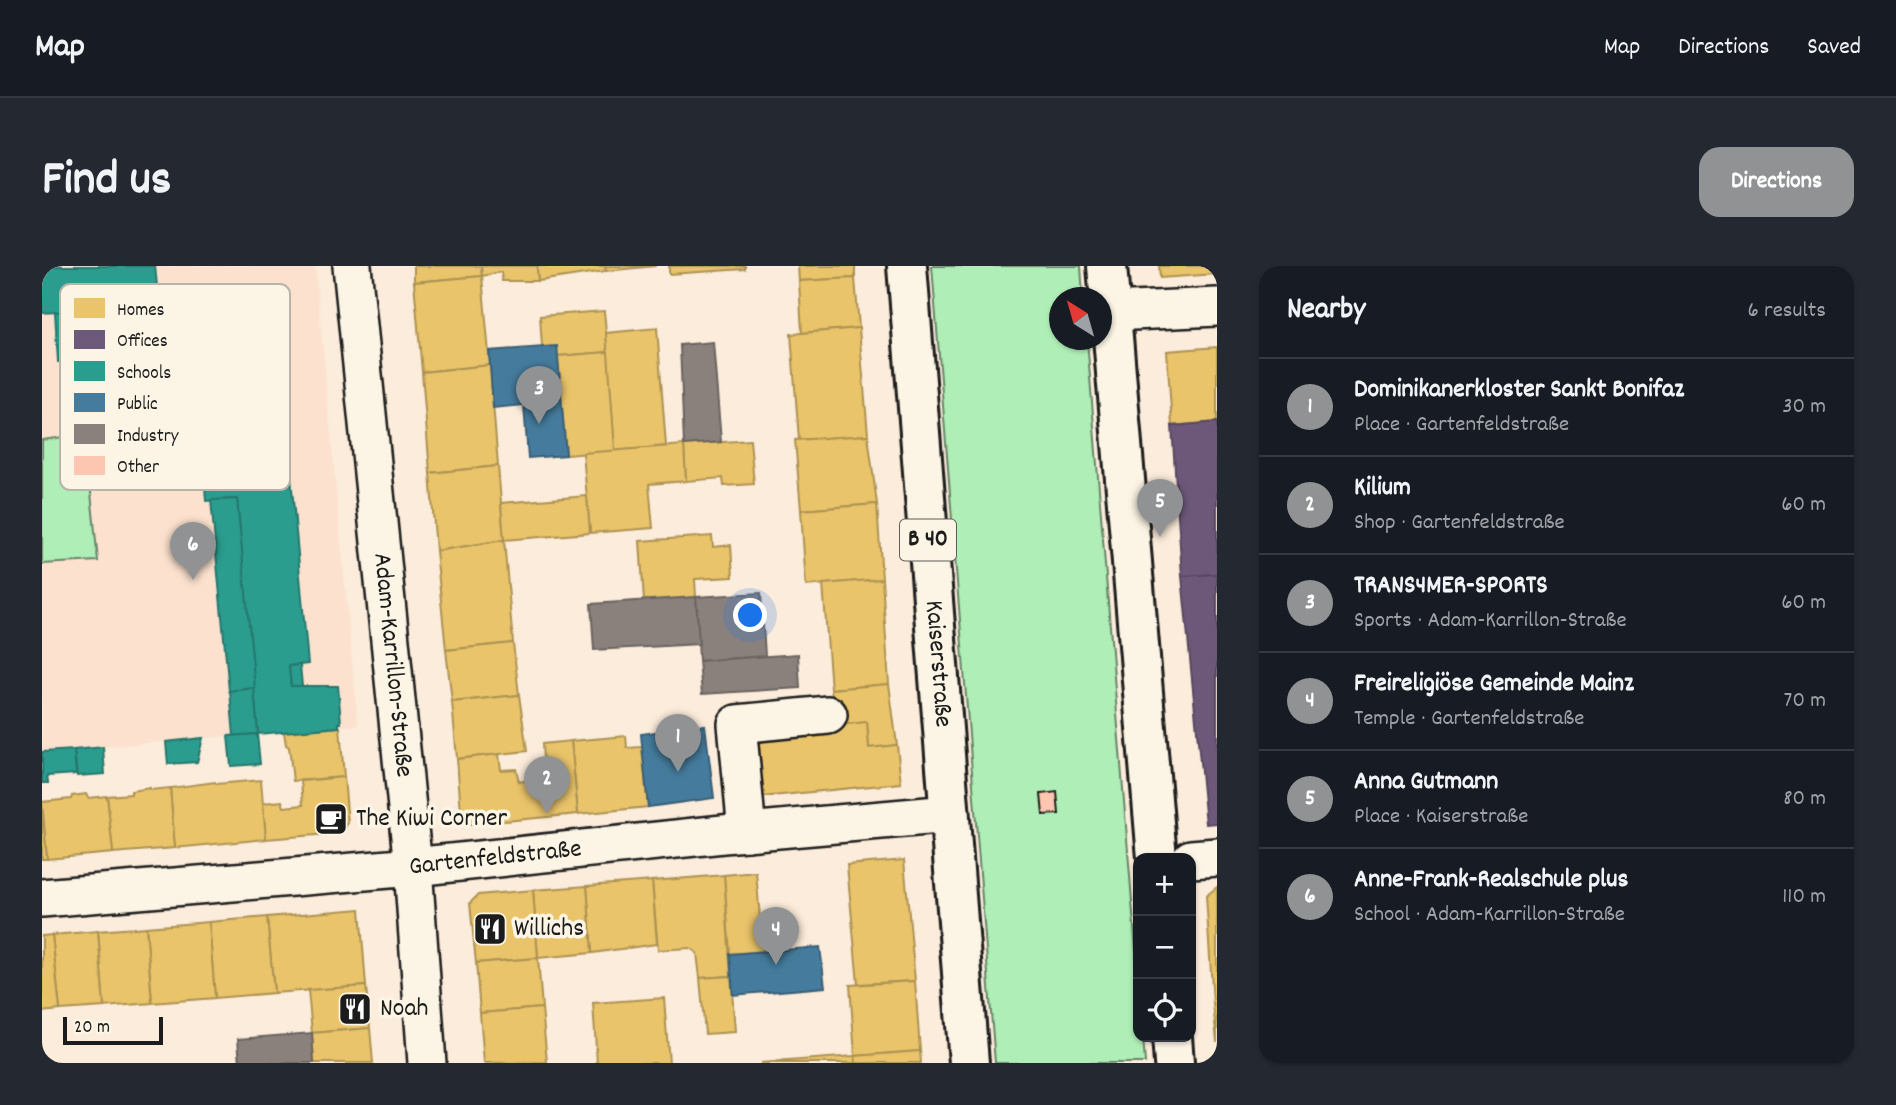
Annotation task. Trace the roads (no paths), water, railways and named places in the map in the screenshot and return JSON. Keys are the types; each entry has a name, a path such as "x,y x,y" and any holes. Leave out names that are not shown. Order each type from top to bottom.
{"main road":[{"name":"Kaiserstraße","path":"907,266 969,1063"},
{"path":"1107,266 1109,287"},
{"path":"1112,324 1157,853"},
{"path":"1172,1042 1174,1063"}],"street":[{"name":"Adam-Karrillon-Straße","path":"352,266 413,867 427,1063"},
{"path":"1112,312 1217,307"},
{"path":"735,833 715,716 718,706 728,700 744,704"},
{"path":"735,833 737,724 828,715"},
{"name":"Gartenfeldstraße","path":"42,898 413,867 735,833 950,814"},
{"path":"1196,859 1217,857"}],"place":[{"name":"TRANS4MER-SPORTS","path":"539,424"},
{"name":"Anna Gutmann","path":"1160,537"},
{"name":"Anne-Frank-Realschule plus","path":"193,580"},
{"name":"Dominikanerkloster Sankt Bonifaz","path":"678,772"},
{"name":"Kilium","path":"547,814"},
{"name":"The Kiwi Corner","path":"331,819"},
{"name":"Willichs","path":"490,929"},
{"name":"Freireligiöse Gemeinde Mainz","path":"776,965"},
{"name":"Noah","path":"355,1009"}]}
